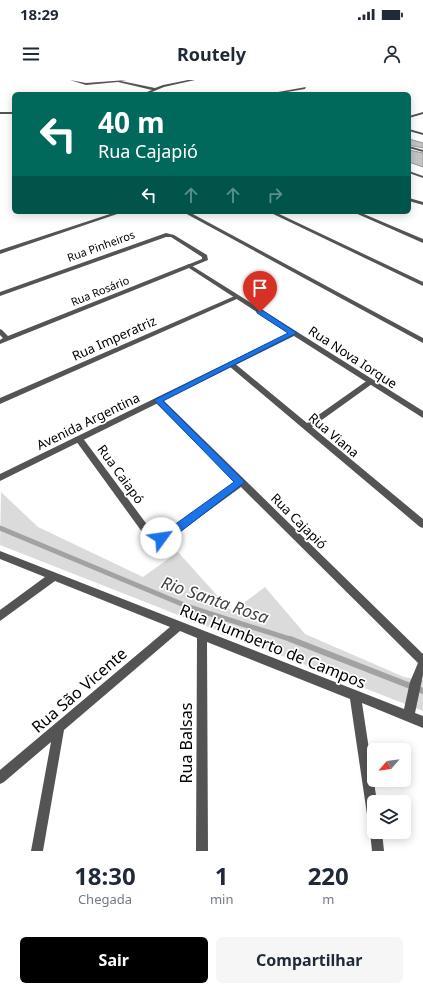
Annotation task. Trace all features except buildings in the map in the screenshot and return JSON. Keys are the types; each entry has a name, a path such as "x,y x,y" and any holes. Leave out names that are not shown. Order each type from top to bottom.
{"street":[{"path":"72,80 86,84 118,82 125,80"},
{"path":"148,92 154,89 193,80"},
{"path":"118,82 154,89"},
{"path":"282,92 305,88"},
{"path":"0,113 12,113"},
{"path":"411,116 423,113"},
{"path":"411,131 423,134"},
{"path":"411,148 423,151"},
{"path":"411,173 423,177"},
{"path":"411,200 423,204"},
{"path":"0,252 115,214"},
{"path":"189,214 423,341"},
{"path":"275,214 423,284"},
{"path":"360,214 423,241"},
{"name":"Rua Pinheiros","path":"0,294 166,234 172,236 206,258"},
{"name":"Rua Rosário","path":"3,340 206,258"},
{"name":"Rua Nova Iorque","path":"189,266 423,416"},
{"name":"Rua Imperatriz","path":"0,401 237,297"},
{"path":"0,331 3,340"},
{"name":"Avenida Argentina","path":"0,478 294,333"},
{"name":"Rua Viana","path":"231,364 423,524"},
{"path":"306,427 370,382"},
{"name":"Rua Cajapió","path":"158,400 422,664"},
{"name":"Rua Caiapó","path":"79,439 148,534 161,538 167,536 241,482"},
{"name":"Rua Humberto de Campos","path":"0,555 423,722"},
{"path":"0,616 54,576"},
{"name":"Rua São Vicente","path":"0,778 179,626"},
{"name":"Rua Balsas","path":"202,635 202,851"},
{"path":"409,716 410,704 422,664"},
{"path":"356,695 370,795"},
{"path":"37,851 59,728"},
{"path":"377,839 378,851"}],"shaded area":[{"path":"1,492 38,527 143,577 178,552 232,612 265,587 305,634 404,677 423,680 423,711 0,545"}],"waterway":[{"name":"Rio Santa Rosa","path":"0,528 189,607 291,639"},
{"name":"Rio Santa Rosa","path":"291,639 423,691"}],"route":[{"path":"161,538 167,536 241,482 158,400 294,333 260,312"}]}
